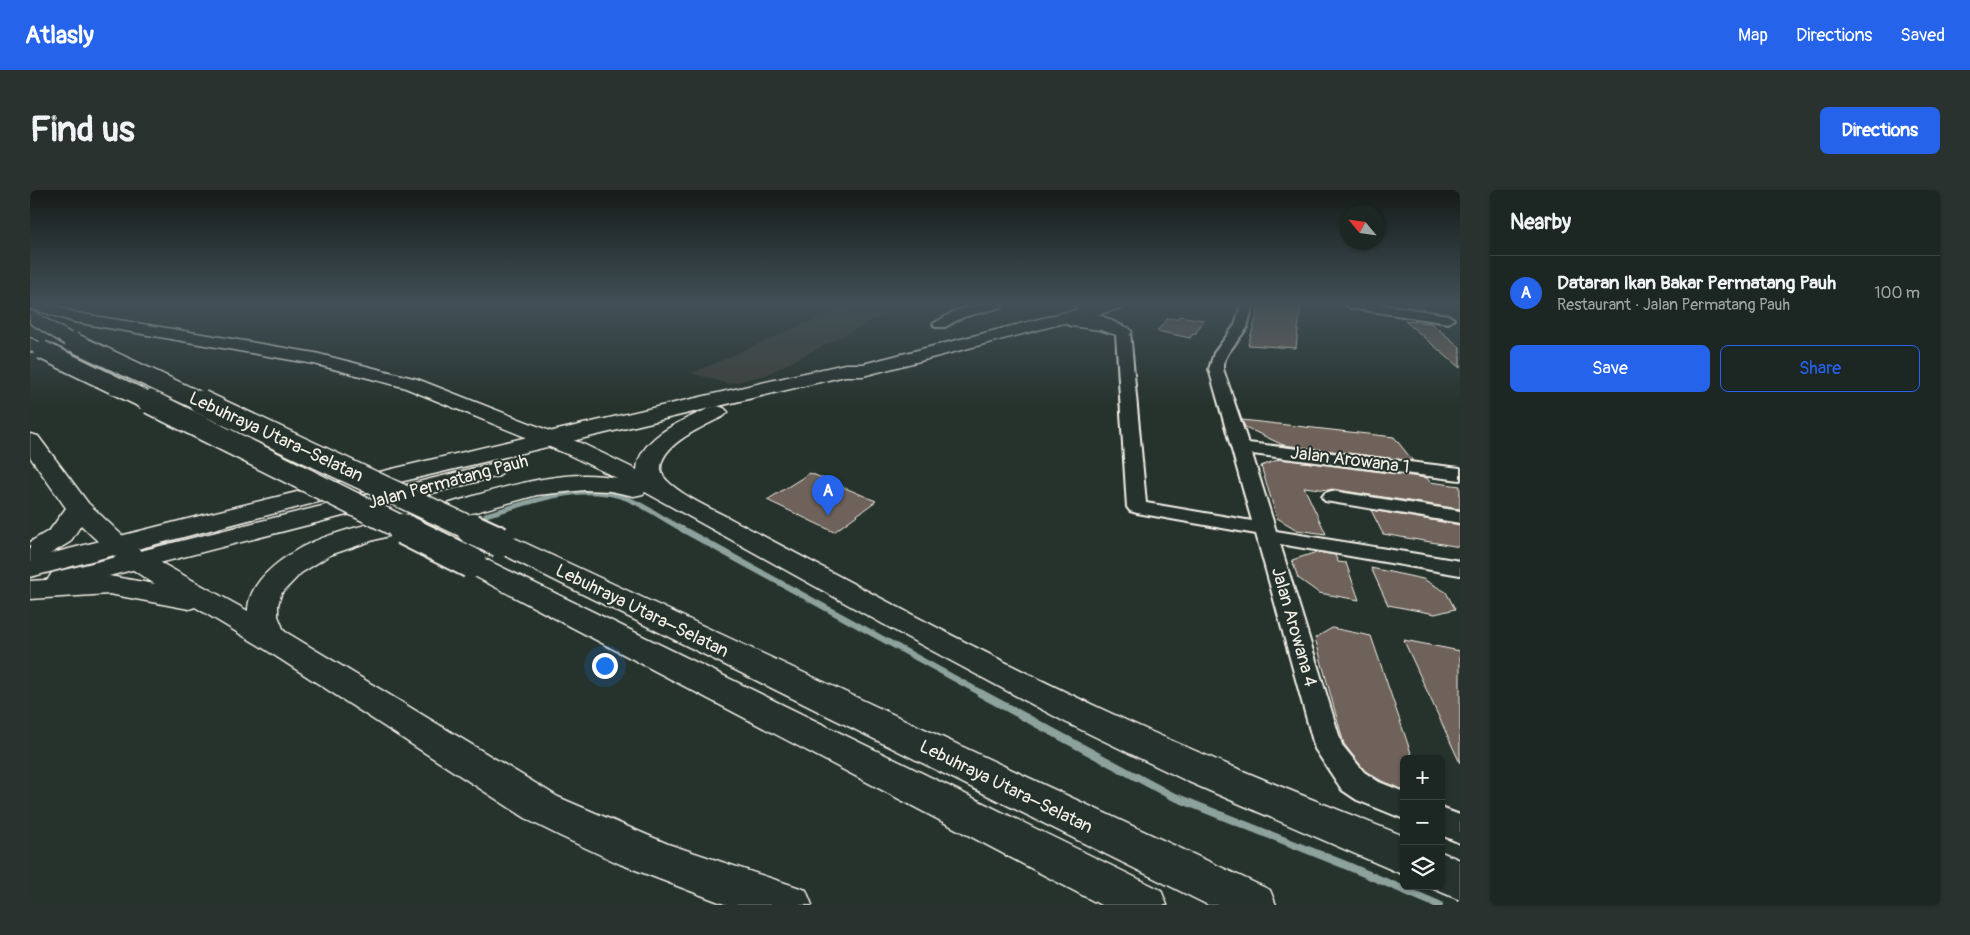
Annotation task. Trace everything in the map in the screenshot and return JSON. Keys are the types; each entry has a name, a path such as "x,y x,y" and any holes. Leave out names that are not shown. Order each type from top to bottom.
{"main road":[{"name":"Lebuhraya Utara–Selatan","path":"65,337 500,542 1254,905"},
{"path":"188,337 315,359 410,382 574,449 677,499 1087,717 1182,762 1400,854"},
{"name":"Jalan Permatang Pauh","path":"30,588 126,553 548,438 845,370 863,370 989,337"},
{"name":"Lebuhraya Utara–Selatan","path":"36,347 208,430 1145,905"},
{"name":"Jalan Permatang Pauh","path":"30,568 126,553 574,449 856,375 863,370"},
{"path":"677,499 652,479 650,458 654,452 677,433 717,412"},
{"path":"30,441 78,508 126,553 271,638 544,810 663,862 790,905"},
{"path":"271,638 262,615 264,601 270,588 290,566 320,549 504,497 562,483 594,482 619,485 677,499"},
{"path":"30,554 60,536 78,508"},
{"path":"30,588 109,585 205,601"},
{"path":"1445,874 1460,880"}],"street":[{"path":"1123,337 1137,507 1460,568"},
{"name":"Jalan Arowana 4","path":"1233,337 1215,363 1329,749 1353,780 1368,791 1400,804"},
{"name":"Jalan Arowana 1","path":"1241,447 1460,474"},
{"path":"1332,497 1460,517"},
{"path":"1445,823 1460,829"}],"shaded area":[{"path":"774,337 839,337 766,375 728,384 692,373"}],"building":[{"path":"1250,337 1297,337 1296,348 1248,345"},
{"path":"1424,337 1448,337 1460,347 1460,368"},
{"path":"1242,420 1394,437 1413,461 1283,445 1245,427"},
{"path":"1280,459 1427,478 1430,482 1460,486 1460,509 1332,489 1304,487 1326,534 1297,530 1277,518 1261,466"},
{"path":"810,473 876,501 834,532 767,500"},
{"path":"1371,510 1460,525 1460,547 1383,534"},
{"path":"1317,552 1335,555 1338,562 1346,563 1359,600 1319,593 1298,578 1292,560"},
{"path":"1371,568 1423,579 1446,592 1455,609 1435,614 1388,605"},
{"path":"1332,628 1371,636 1412,755 1400,755 1400,788 1365,771 1344,744 1315,638"},
{"path":"1404,640 1460,651 1460,763 1405,643"}],"waterway":[{"path":"486,515 555,496 573,493 609,493 641,505 684,530"},
{"path":"682,529 983,694"},
{"path":"980,693 1170,795 1343,864 1439,905"}],"place":[{"name":"Dataran Ikan Bakar Permatang Pauh","path":"828,516"}]}
